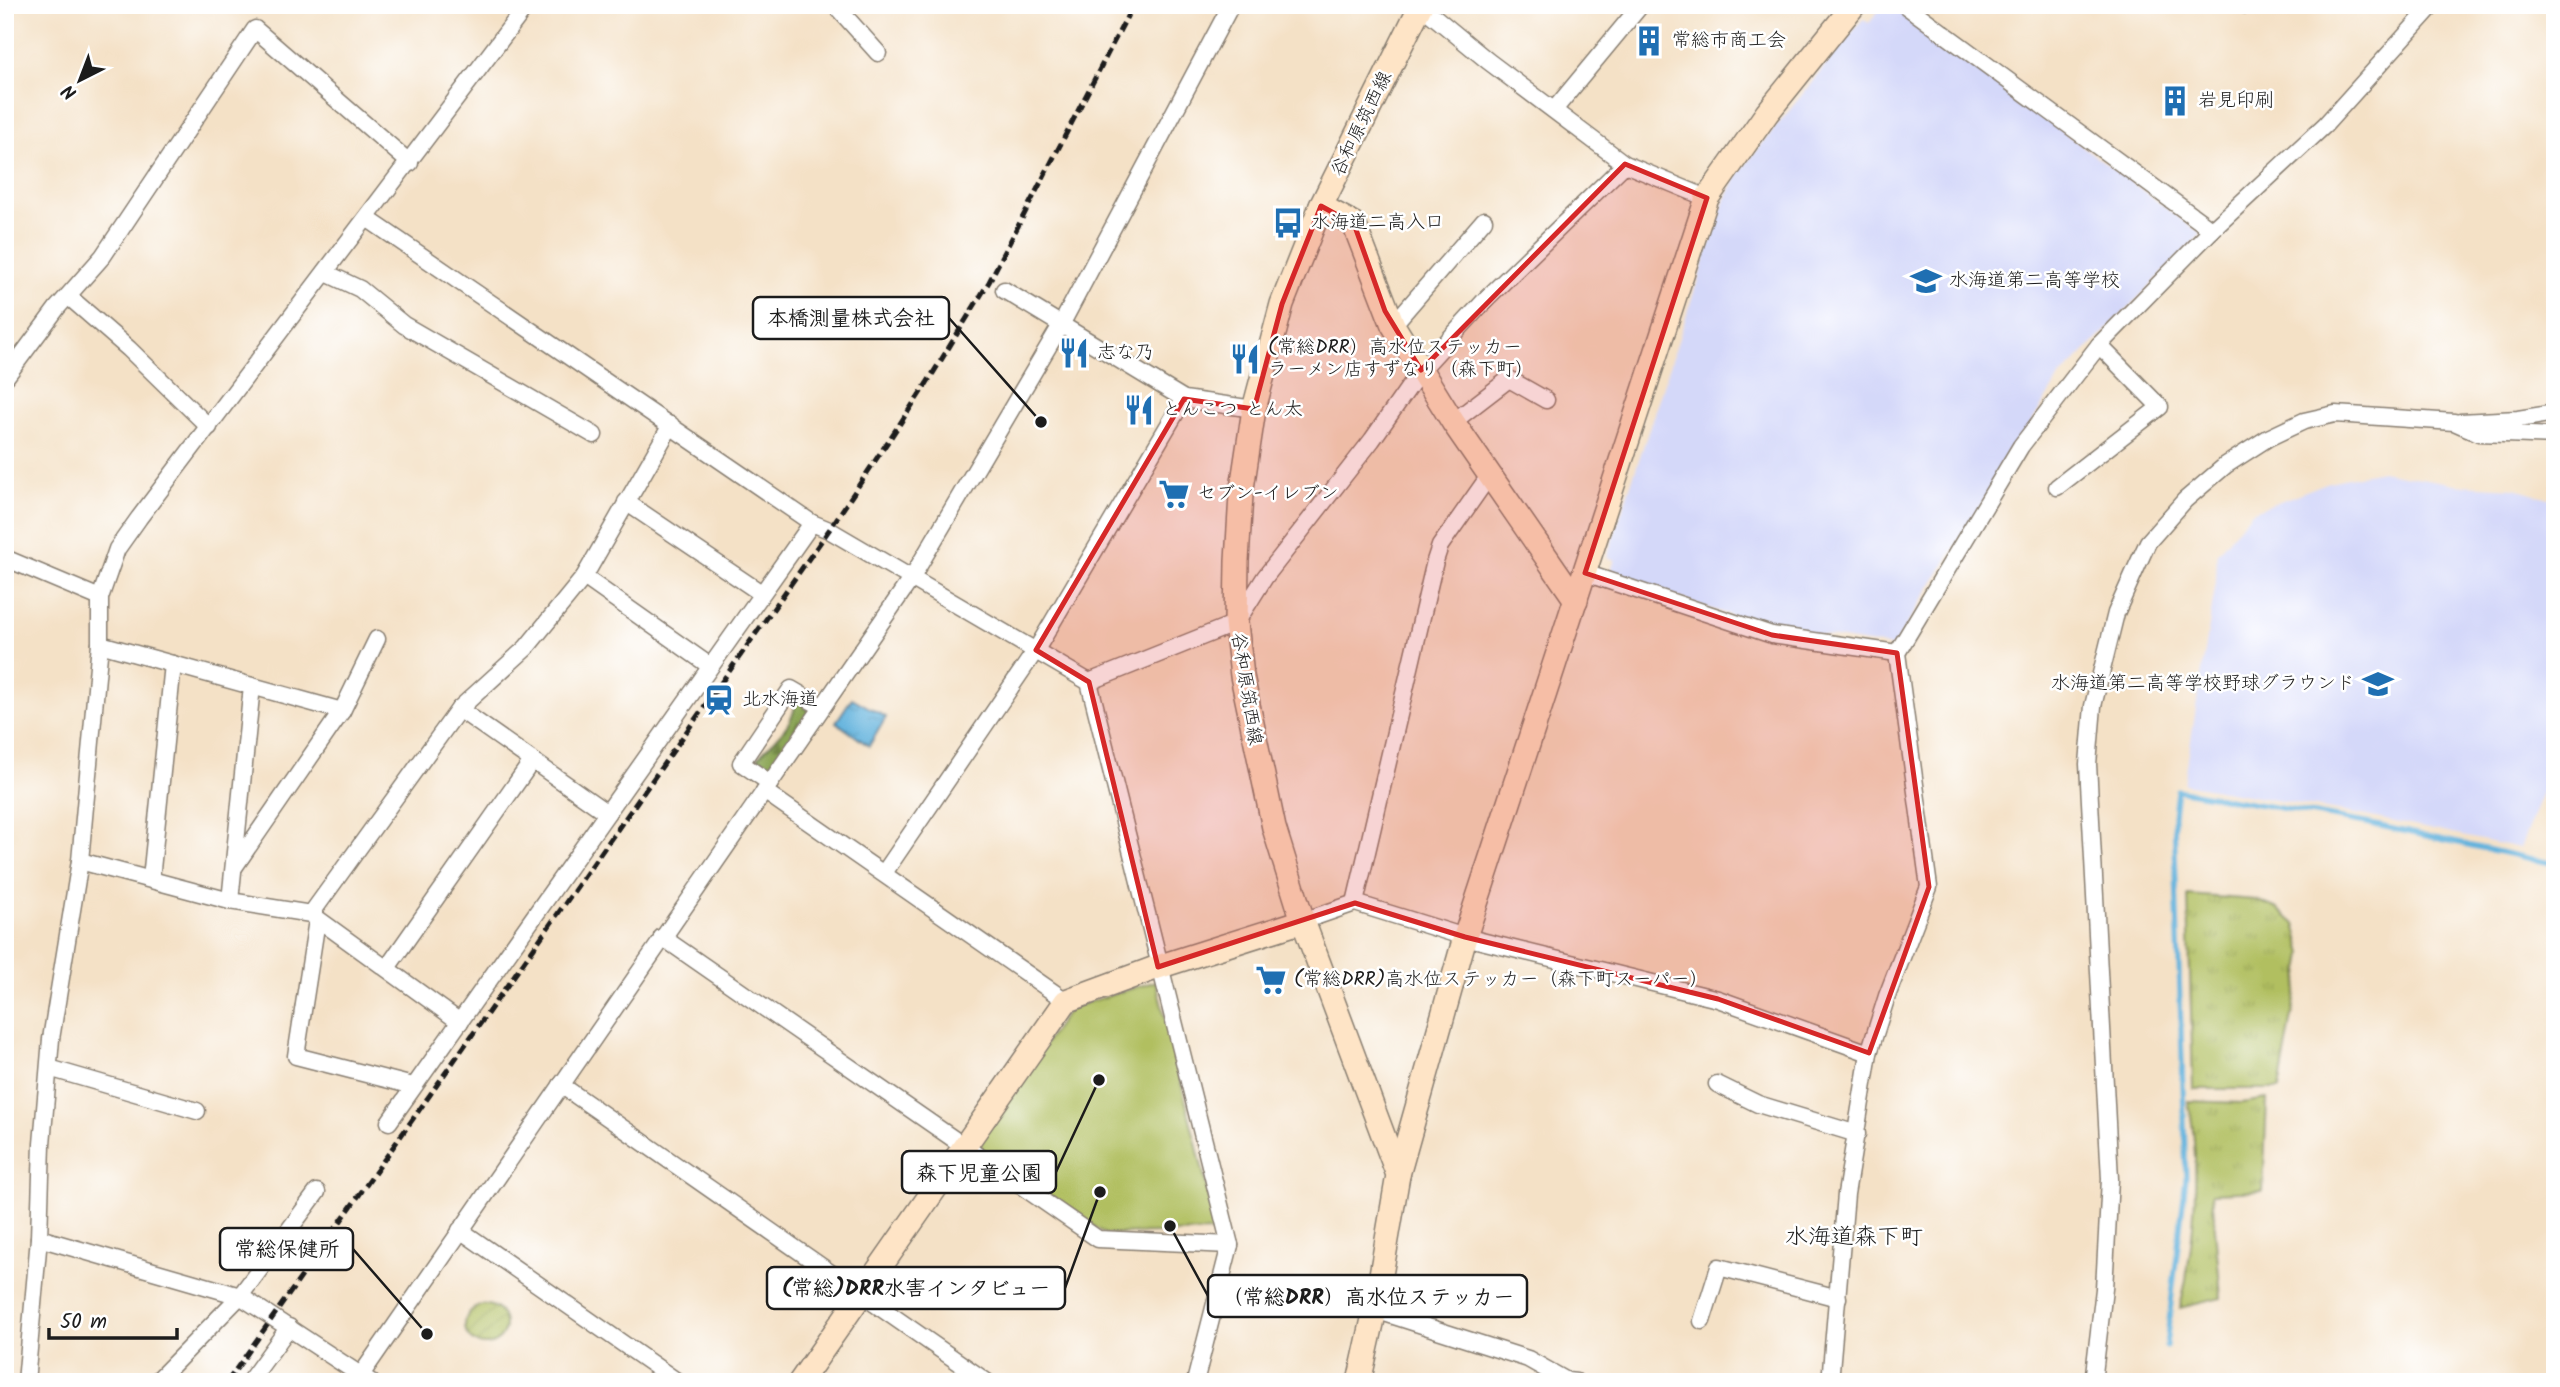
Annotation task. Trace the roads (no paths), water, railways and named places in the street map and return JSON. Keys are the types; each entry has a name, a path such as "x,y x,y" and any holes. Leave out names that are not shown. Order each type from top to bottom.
{"street":[{"path":"26,1382 39,1238 42,1144 51,1039 80,861 100,644 100,598 117,549 527,5"},
{"path":"835,5 878,53"},
{"path":"39,1238 240,1296 366,1378 460,1230 911,579 1061,325 1231,5"},
{"path":"1421,5 1625,164 1707,198"},
{"name":"谷和原筑西線","path":"1398,1175 1303,921 1261,779 1241,676 1236,623 1241,495 1254,409 1282,304 1321,206 1421,5"},
{"path":"1554,110 1641,5"},
{"path":"1359,1382 1375,1310 1398,1175 1465,937 1707,198 1767,113 1854,5"},
{"path":"1905,5 2212,230"},
{"path":"1830,1382 1846,1194 1869,1053 1887,996 1929,887 1897,653 2021,446 2099,345 2212,230 2325,125 2433,5"},
{"path":"5,378 68,296 103,256 255,29 410,163"},
{"path":"1089,682 1236,623 1265,577 1372,440 1421,370 1488,298 1625,164"},
{"path":"1321,206 1354,224 1393,325 1453,422 1576,600"},
{"path":"368,219 812,523 829,530 1089,682 1158,967 1230,1245 1195,1382"},
{"path":"1393,325 1484,220"},
{"path":"326,273 360,289 404,325 594,435"},
{"path":"1004,290 1184,398 1254,409"},
{"path":"68,296 129,349 209,427"},
{"path":"2057,486 2160,407 2099,345"},
{"path":"1453,422 1509,379 1546,400"},
{"path":"884,873 1036,650 1184,398"},
{"path":"2092,1382 2104,1289 2110,1179 2088,764 2093,706 2116,613 2148,542 2185,500 2226,465 2268,438 2304,421 2334,414 2454,422 2518,419 2555,413"},
{"path":"2454,422 2479,433 2555,436"},
{"path":"413,1086 296,1056 314,917 459,709 526,648 584,577 670,425"},
{"path":"1355,903 1435,561 1440,547 1489,476"},
{"path":"626,502 761,593"},
{"path":"390,1122 812,523"},
{"path":"5,558 100,598"},
{"path":"1585,573 1772,635 1897,653"},
{"path":"584,577 710,666"},
{"path":"235,866 342,710 377,639"},
{"path":"100,644 342,710"},
{"path":"151,879 173,664"},
{"path":"230,901 252,686"},
{"path":"822,707 791,689 741,763 767,787 884,873 1066,1001"},
{"path":"459,709 607,813"},
{"path":"387,968 532,761"},
{"path":"80,861 230,901 314,917 460,1021"},
{"path":"800,1382 1066,1001 1158,967 1355,903 1465,937 1718,999 1869,1053"},
{"path":"662,937 1098,1239 1230,1245"},
{"path":"49,1068 197,1111"},
{"path":"1717,1084 1758,1104 1857,1134"},
{"path":"561,1085 987,1382"},
{"path":"156,1382 240,1296 317,1192"},
{"path":"460,1230 678,1382"},
{"path":"1703,1321 1718,1267 1838,1298"},
{"path":"1375,1310 1528,1359 1567,1381 1576,1382"},
{"path":"249,1382 289,1327"}],"water":[{"path":"852,698 886,717 869,746 836,722"}],"waterway":[{"path":"2166,1346 2186,1178 2174,816 2177,790 2366,823 2555,864"}],"railway":[{"path":"227,1382 829,530 927,383 989,282 1133,5"}],"place":[{"name":"常総市商工会","path":"1649,41"},
{"name":"岩見印刷","path":"2175,101"},
{"name":"水海道二高入口","path":"1288,223"},
{"name":"水海道第二高等学校","path":"1926,281"},
{"name":"志な乃","path":"1074,353"},
{"name":"(常総DRR）高水位ステッカー ラーメン店すずなり（森下町）","path":"1245,359"},
{"name":"とんこつ とん太","path":"1139,410"},
{"name":"本橋測量株式会社","path":"1041,422"},
{"name":"セブン-イレブン","path":"1174,494"},
{"name":"水海道第二高等学校野球グラウンド","path":"2378,684"},
{"name":"北水海道","path":"719,700"},
{"name":"(常総DRR)高水位ステッカー（森下町スーパー）","path":"1271,980"},
{"name":"森下児童公園","path":"1099,1080"},
{"name":"(常総)DRR水害インタビュー","path":"1100,1192"},
{"name":"（常総DRR）高水位ステッカー","path":"1170,1226"},
{"name":"常総保健所","path":"427,1334"}],"district":[{"name":"水海道森下町","path":"1854,1238"}]}
